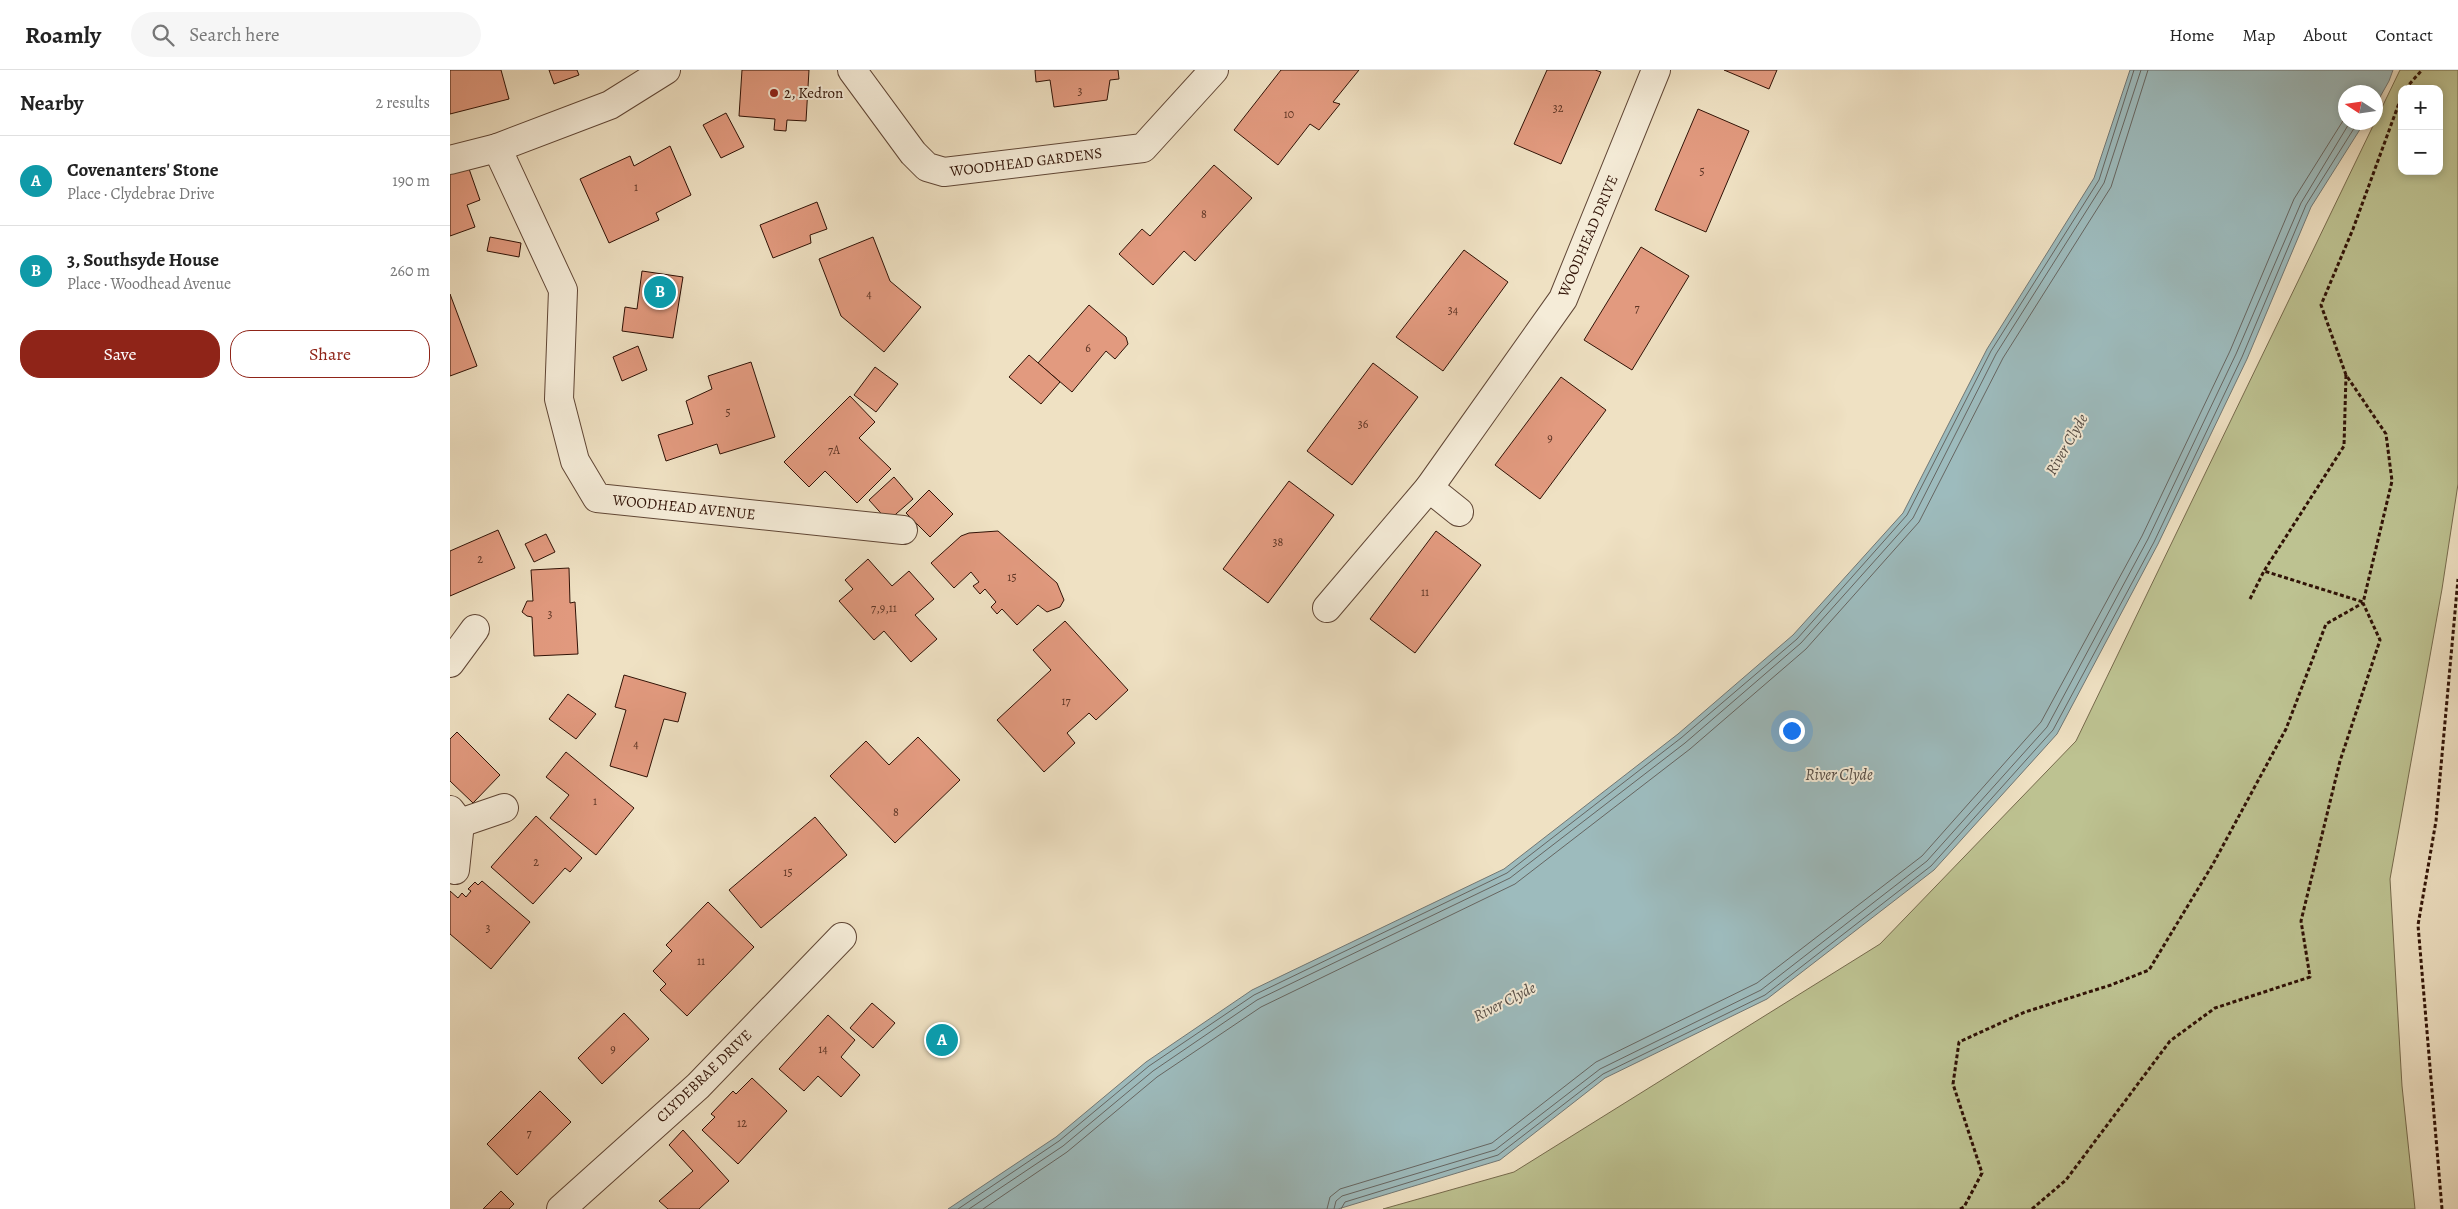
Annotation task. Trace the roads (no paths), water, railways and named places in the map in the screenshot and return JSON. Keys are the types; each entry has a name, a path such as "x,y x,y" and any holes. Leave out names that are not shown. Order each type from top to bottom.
{"street":[{"path":"450,160 496,148 610,105 666,70"},
{"name":"WOODHEAD GARDENS","path":"852,70 913,153 927,167 944,172 1143,148 1214,70"},
{"name":"WOODHEAD DRIVE","path":"1327,608 1429,488 1563,299 1656,70"},
{"name":"WOODHEAD AVENUE","path":"496,148 563,290 559,399 575,461 597,498 903,530"},
{"path":"1429,488 1459,512"},
{"path":"450,662 475,630"},
{"path":"455,870 455,816 504,808"},
{"name":"CLYDEBRAE DRIVE","path":"561,1209 698,1086 842,937"}],"water":[{"name":"River Clyde","path":"2130,70 2393,70 2383,92 2383,85 2338,85 2338,130 2360,130 2311,207 2247,359 2158,544 2057,734 1934,870 1767,999 1605,1078 1500,1160 1338,1209 948,1209 1056,1137 1146,1062 1252,990 1504,869 1678,734 1793,635 1903,513 1987,349 2094,178"}],"place":[{"name":"2, Kedron","path":"774,93"},
{"name":"3, Southsyde House","path":"660,292"},
{"name":"Covenanters' Stone","path":"942,1040"}]}
